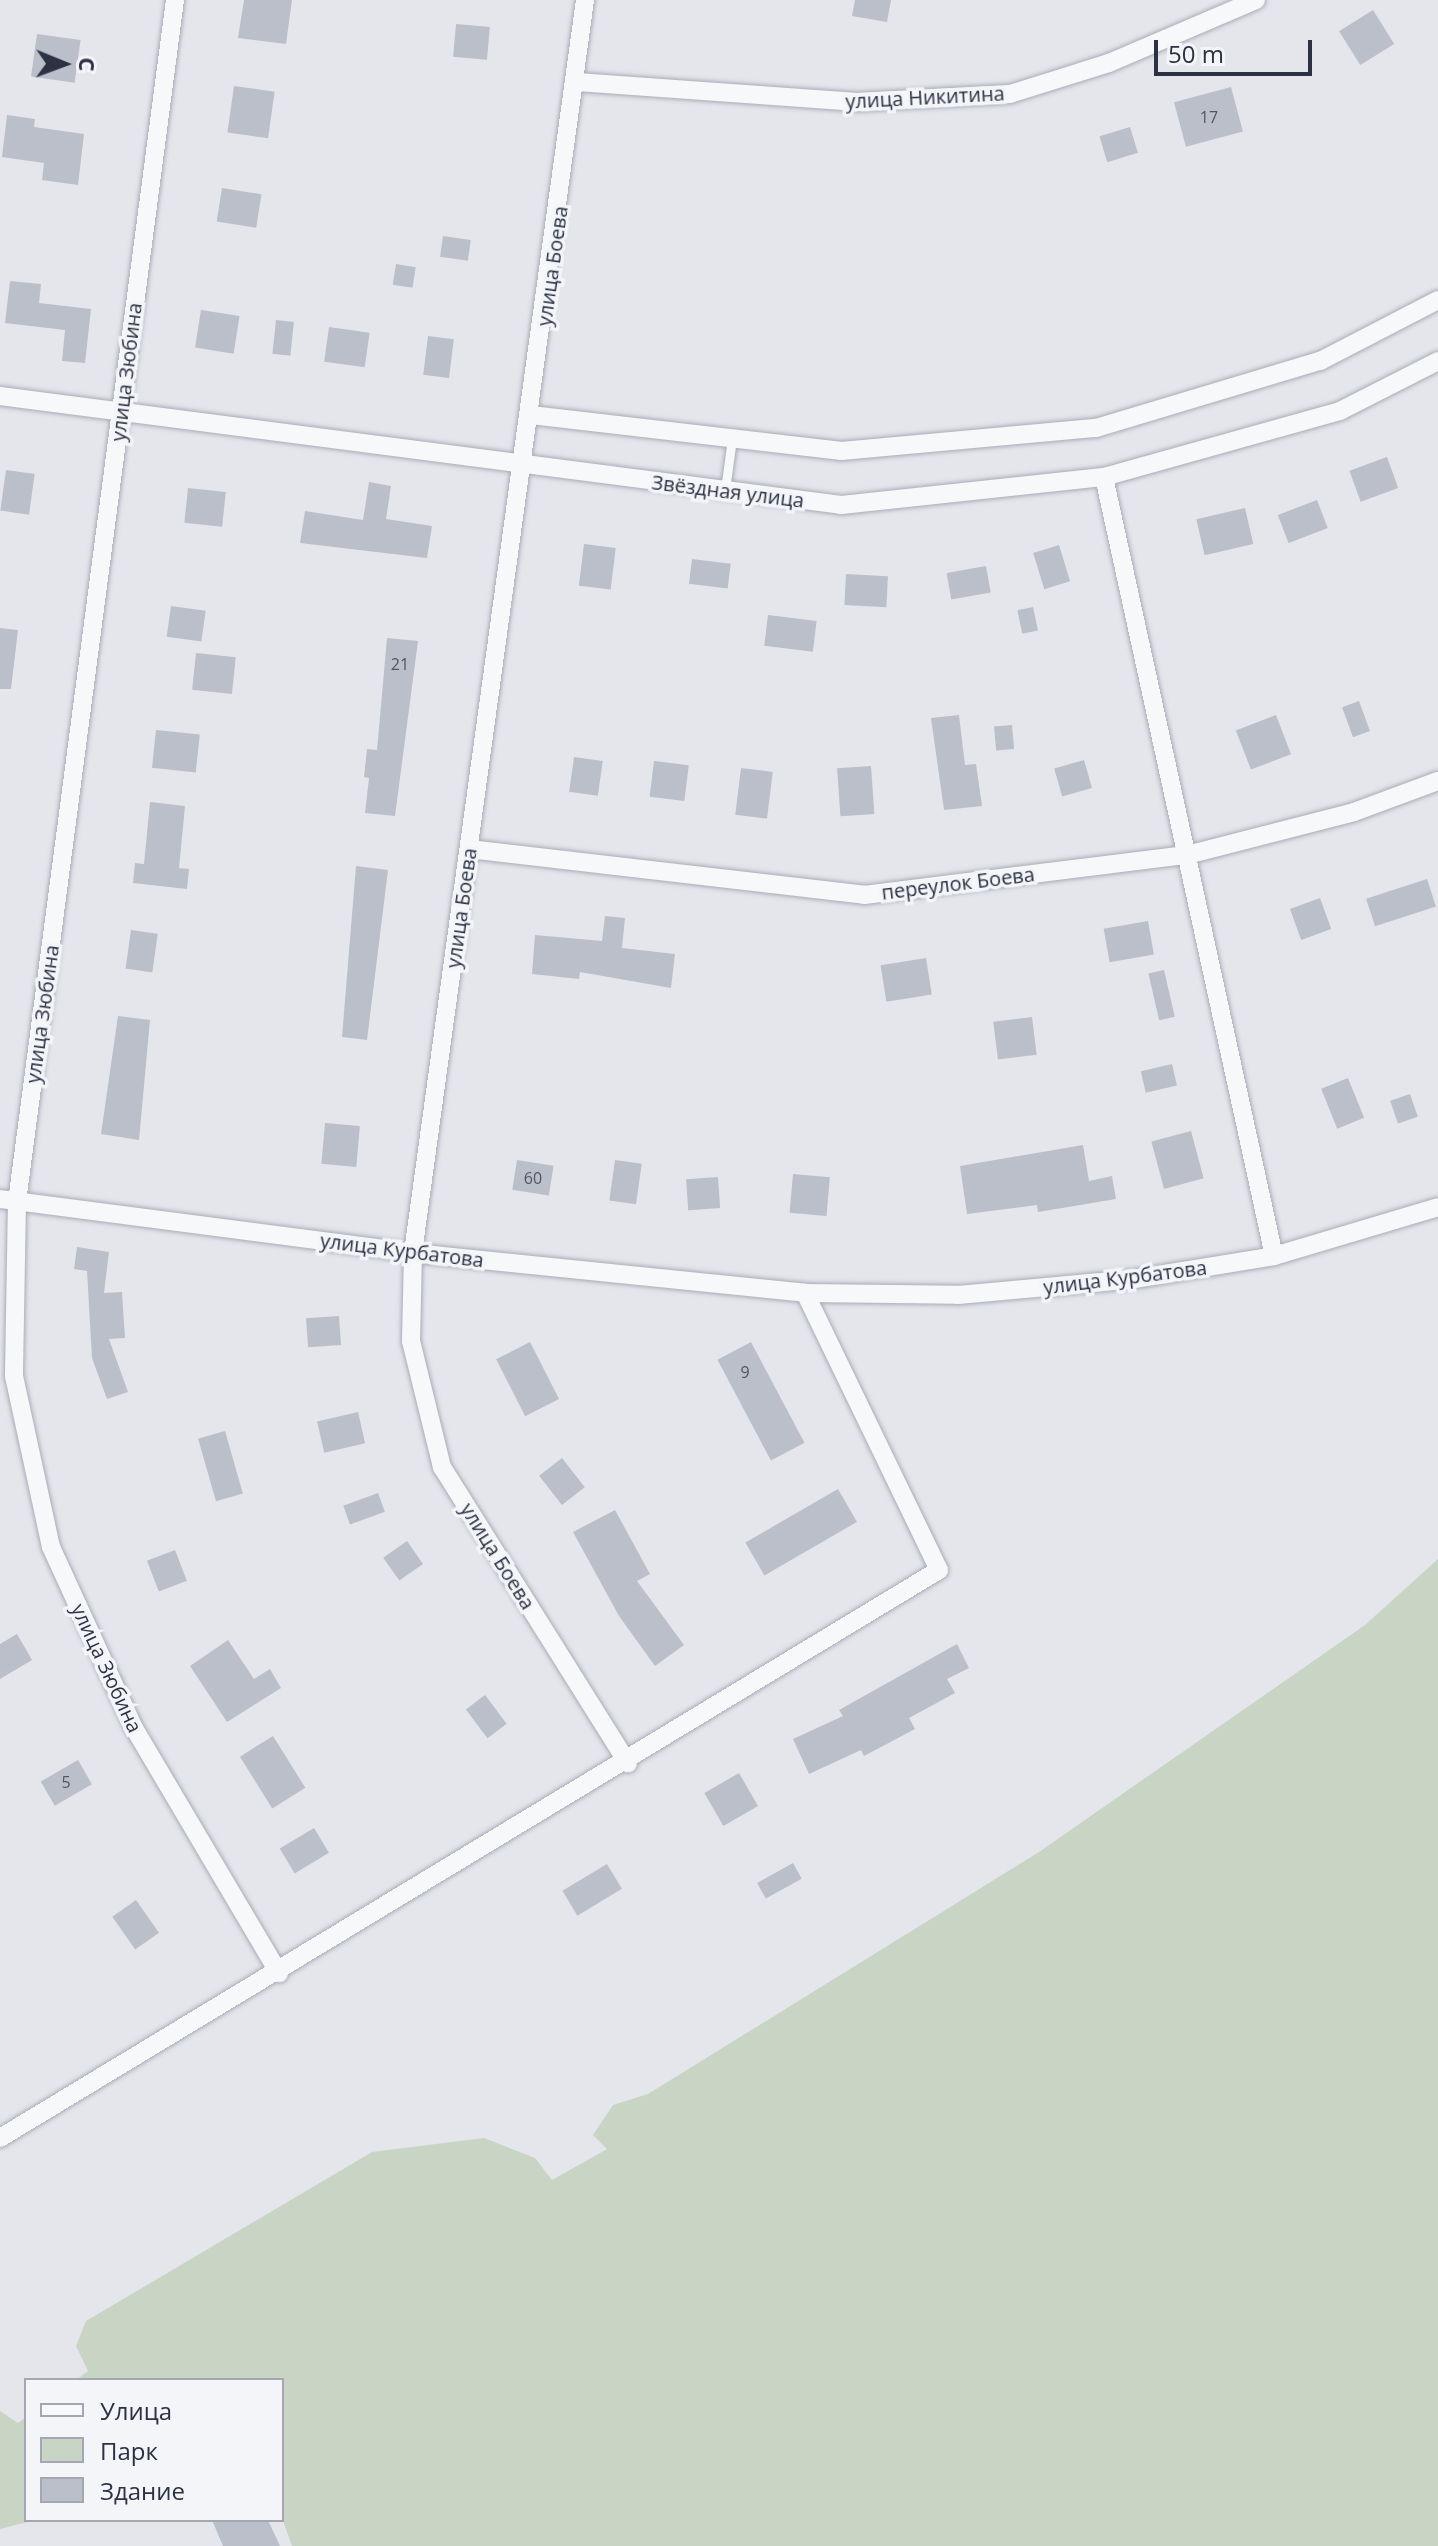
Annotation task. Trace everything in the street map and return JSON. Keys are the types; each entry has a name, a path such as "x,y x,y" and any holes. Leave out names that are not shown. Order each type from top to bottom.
{"street":[{"name":"улица Зюбина","path":"175,0 121,413 8,1200 14,1376 51,1547 134,1728 279,1973"},
{"name":"улица Боева","path":"585,0 577,82 413,1253 411,1341 442,1467 628,1763"},
{"name":"улица Никитина","path":"577,82 857,102 1010,94 1109,63 1256,0"},
{"path":"531,415 842,451 1096,428 1320,361 1438,300"},
{"name":"Звёздная улица","path":"0,396 523,467 841,505 1104,477 1340,411 1438,361"},
{"path":"1104,477 1274,1256"},
{"name":"переулок Боева","path":"469,849 864,895 1187,855 1354,812 1438,781"},
{"name":"улица Курбатова","path":"8,1200 413,1253 805,1293 958,1295 1134,1279 1274,1256 1438,1207"},
{"path":"0,2138 628,1763 939,1570 805,1293"}],"lane":[{"path":"725,491 732,438"}],"green space":[{"path":"1438,1559 1438,2546 292,2546 283,2522 284,2378 79,2378 88,2371 76,2346 86,2321 372,2152 484,2138 535,2158 552,2180 607,2149 593,2135 613,2105 648,2094 1039,1852 1365,1625"},
{"path":"0,2411 18,2423 24,2418 24,2522 27,2522 0,2529"}],"building":[{"path":"244,0 292,0 286,44 238,38"},
{"path":"855,0 891,0 887,22 852,16"},
{"path":"1373,10 1394,44 1360,65 1339,31"},
{"path":"456,24 490,27 487,60 453,57"},
{"path":"37,34 81,40 75,83 31,77"},
{"path":"234,86 275,92 268,138 227,133"},
{"path":"1231,87 1243,131 1186,147 1174,102"},
{"path":"7,115 35,119 34,127 84,134 78,185 42,180 44,163 2,157"},
{"path":"1130,127 1138,153 1107,162 1099,136"},
{"path":"222,188 262,194 256,228 217,222"},
{"path":"443,236 471,240 468,261 440,257"},
{"path":"396,264 416,267 412,288 393,285"},
{"path":"10,281 41,284 39,303 91,309 85,363 62,361 65,330 5,323"},
{"path":"201,310 240,316 234,354 195,348"},
{"path":"276,320 294,322 290,356 272,354"},
{"path":"329,327 370,333 365,367 324,362"},
{"path":"428,336 454,339 449,378 423,375"},
{"path":"1387,457 1398,488 1361,502 1349,471"},
{"path":"6,470 35,474 29,515 0,511"},
{"path":"369,482 391,486 386,519 432,526 427,558 300,543 305,511 363,520"},
{"path":"188,488 226,492 222,527 184,523"},
{"path":"1317,500 1328,528 1289,543 1278,515"},
{"path":"1245,508 1253,544 1205,555 1196,519"},
{"path":"584,544 616,548 611,590 579,586"},
{"path":"1059,545 1070,581 1044,589 1033,553"},
{"path":"692,559 731,564 728,589 689,584"},
{"path":"986,566 991,593 951,600 947,573"},
{"path":"846,574 888,576 886,607 844,605"},
{"path":"171,606 206,611 201,642 167,637"},
{"path":"1033,607 1038,630 1022,634 1017,610"},
{"path":"768,615 817,621 813,652 764,646"},
{"path":"0,628 18,630 11,689 0,689"},
{"path":"387,638 418,641 395,816 365,813 369,778 364,777 367,749 377,750"},
{"path":"196,653 236,657 232,694 192,690"},
{"path":"1359,701 1370,731 1353,737 1342,707"},
{"path":"959,715 965,765 976,764 982,806 944,810 931,718"},
{"path":"1276,715 1291,754 1251,770 1236,730"},
{"path":"1012,725 1014,749 996,750 994,727"},
{"path":"156,730 200,735 196,772 152,768"},
{"path":"574,757 603,761 598,796 569,792"},
{"path":"1084,760 1092,788 1062,796 1054,769"},
{"path":"654,761 689,765 684,801 650,797"},
{"path":"871,766 874,814 840,816 837,768"},
{"path":"741,768 773,772 767,819 735,815"},
{"path":"150,802 185,806 179,868 189,869 187,889 133,883 135,863 144,864"},
{"path":"356,866 388,870 367,1040 342,1037"},
{"path":"1427,879 1436,907 1375,926 1366,899"},
{"path":"1320,898 1331,929 1301,940 1290,909"},
{"path":"605,916 625,918 622,948 675,954 671,988 580,972 579,979 532,974 535,935 602,941"},
{"path":"1148,921 1154,954 1110,962 1104,929"},
{"path":"131,930 158,934 152,972 126,969"},
{"path":"926,958 932,995 886,1002 881,965"},
{"path":"1164,970 1175,1017 1159,1020 1148,974"},
{"path":"118,1016 150,1020 139,1140 101,1134"},
{"path":"1032,1017 1037,1055 998,1059 993,1022"},
{"path":"1172,1064 1177,1085 1146,1093 1141,1071"},
{"path":"1348,1078 1364,1118 1337,1129 1321,1089"},
{"path":"1410,1094 1418,1117 1398,1124 1390,1101"},
{"path":"325,1123 360,1126 356,1167 321,1164"},
{"path":"1191,1131 1204,1178 1164,1189 1151,1142"},
{"path":"1083,1145 1089,1181 1112,1176 1116,1199 1038,1212 1037,1205 967,1214 960,1166"},
{"path":"517,1160 554,1166 549,1195 512,1190"},
{"path":"615,1160 642,1164 636,1204 609,1201"},
{"path":"793,1174 830,1177 826,1216 790,1213"},
{"path":"718,1177 720,1208 688,1210 686,1179"},
{"path":"77,1247 109,1252 104,1293 122,1292 125,1338 109,1339 128,1392 107,1399 92,1358 87,1271 74,1269"},
{"path":"339,1316 341,1345 308,1347 306,1318"},
{"path":"530,1342 559,1399 525,1416 496,1359"},
{"path":"751,1342 805,1443 771,1460 717,1360"},
{"path":"358,1412 365,1443 324,1453 317,1421"},
{"path":"225,1431 243,1493 216,1501 198,1439"},
{"path":"562,1458 585,1487 562,1505 539,1476"},
{"path":"838,1489 857,1522 764,1575 745,1543"},
{"path":"378,1493 385,1512 350,1524 343,1506"},
{"path":"615,1510 650,1574 637,1581 684,1645 655,1666 619,1616 573,1532"},
{"path":"407,1541 423,1564 399,1581 383,1558"},
{"path":"175,1550 187,1581 159,1592 147,1561"},
{"path":"17,1634 32,1660 0,1679 0,1644"},
{"path":"228,1640 254,1679 270,1669 281,1688 227,1722 190,1666"},
{"path":"957,1644 969,1668 947,1679 955,1693 909,1718 915,1729 864,1756 861,1750 809,1774 793,1739 843,1716 839,1710"},
{"path":"485,1695 507,1724 487,1738 466,1709"},
{"path":"273,1736 305,1788 272,1808 240,1757"},
{"path":"78,1760 92,1784 55,1806 41,1782"},
{"path":"739,1773 758,1806 723,1826 704,1793"},
{"path":"314,1828 329,1853 295,1873 280,1849"},
{"path":"793,1863 802,1879 766,1899 757,1883"},
{"path":"607,1864 622,1889 577,1916 562,1891"},
{"path":"136,1900 159,1933 135,1949 112,1917"},
{"path":"213,2522 269,2522 280,2546 223,2546"}]}
